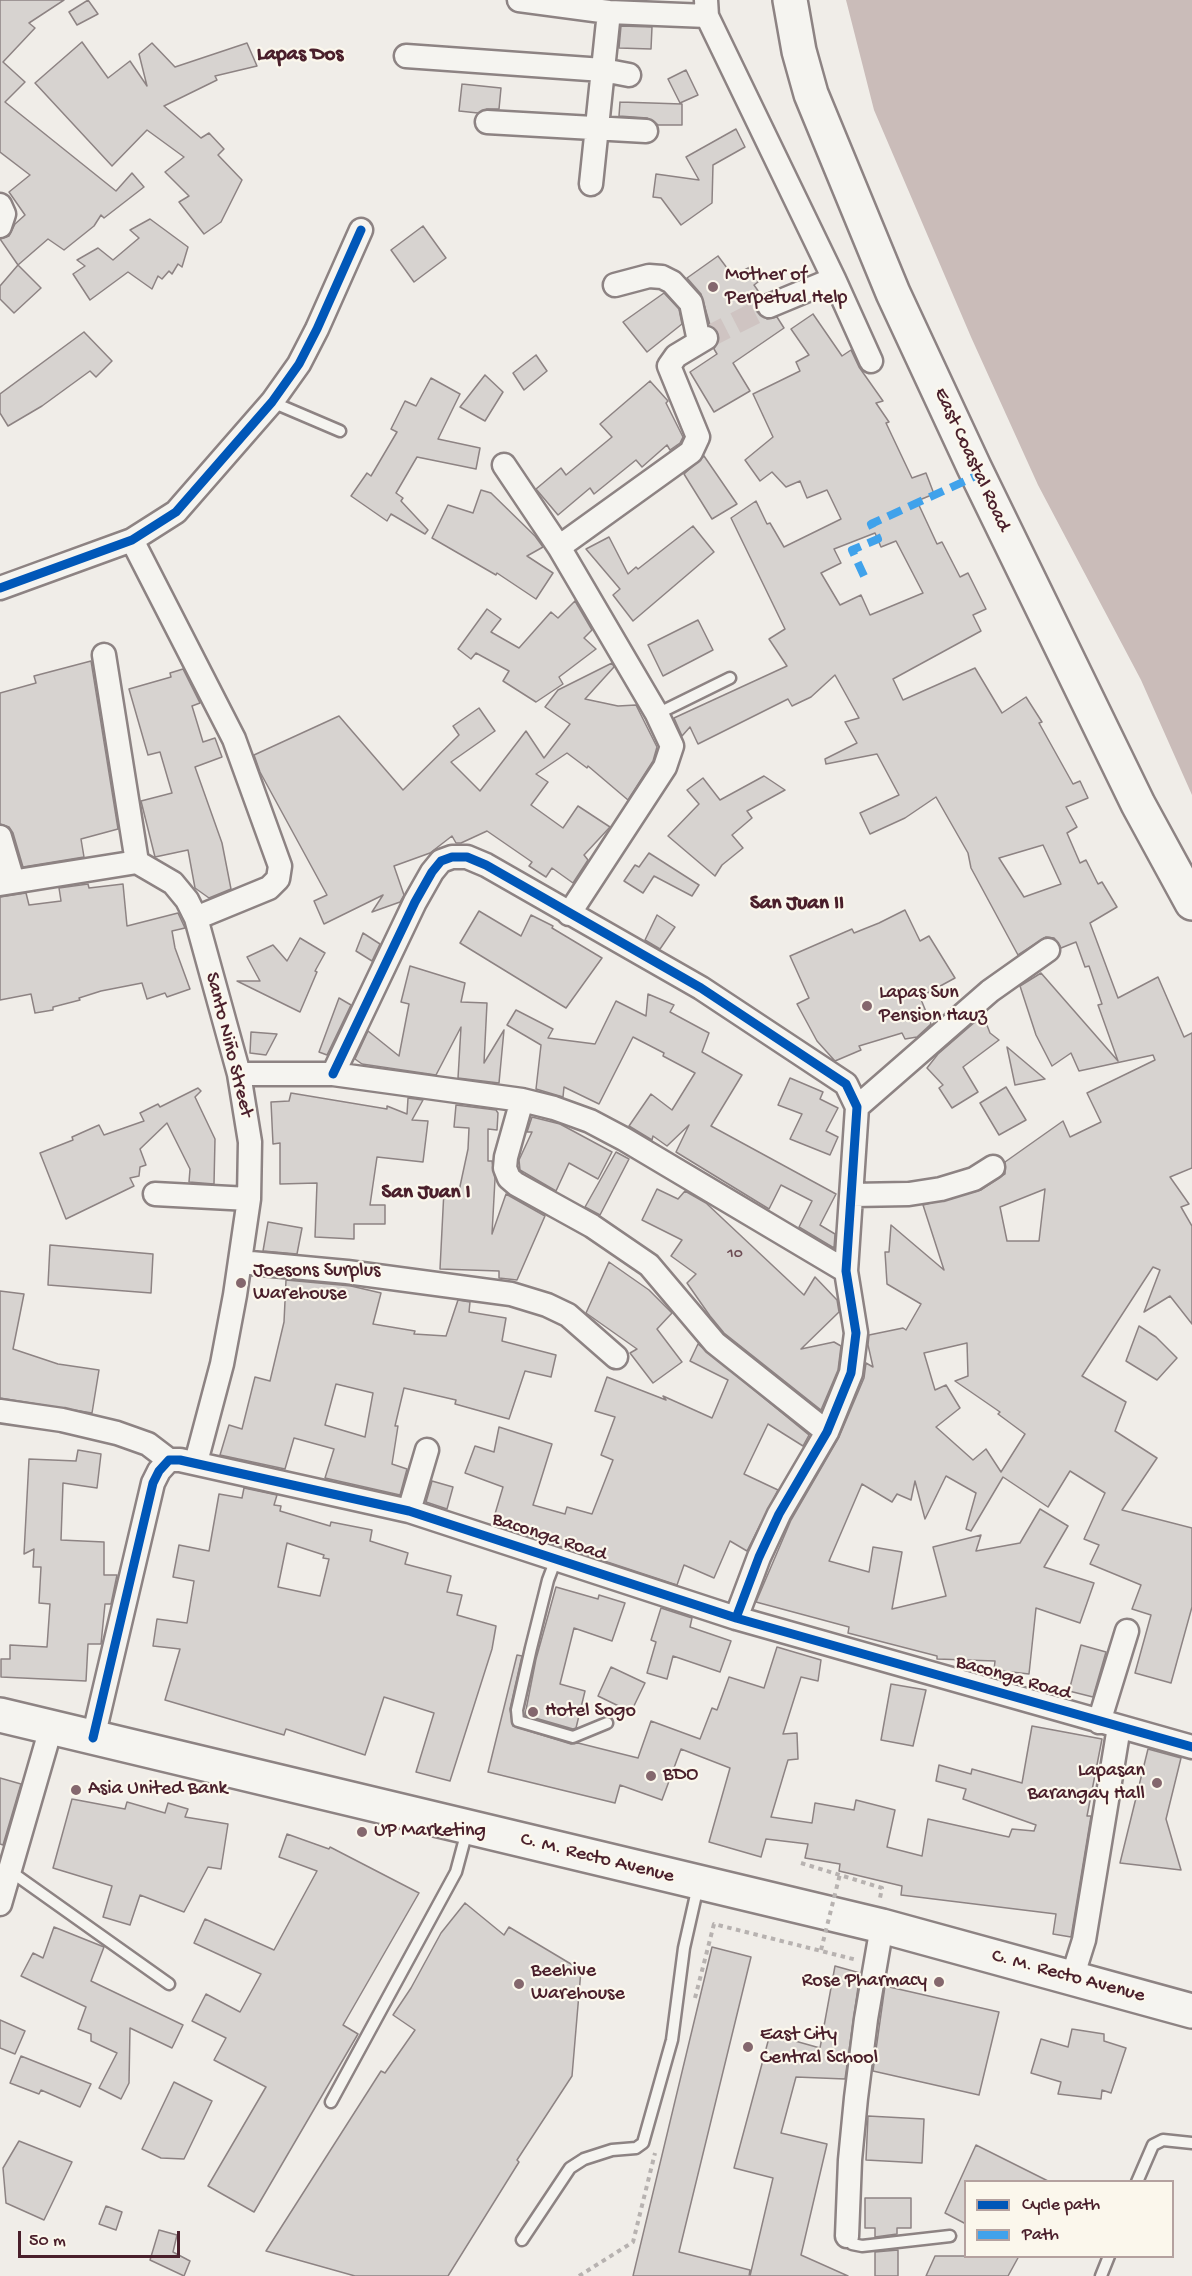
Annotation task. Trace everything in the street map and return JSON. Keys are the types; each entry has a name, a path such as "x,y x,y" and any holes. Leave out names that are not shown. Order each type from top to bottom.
{"main road":[{"name":"East Coastal Road","path":"790,0 799,51 811,94 893,293 1133,794 1192,903"},
{"name":"C. M. Recto Avenue","path":"0,1715 882,1926 1192,2011"}],"street":[{"path":"519,0 609,12 706,8 871,361"},
{"path":"591,184 609,12"},
{"path":"406,56 603,70 629,75"},
{"path":"487,122 646,131"},
{"path":"0,205 4,213 0,226"},
{"path":"0,588 132,540 176,512 272,402 299,364 361,230"},
{"path":"560,547 691,452 698,437 669,366 676,356 703,340 691,303 672,282 662,277 649,276 615,285"},
{"path":"769,306 834,279"},
{"path":"504,465 560,547 657,714 672,746 670,759 569,914"},
{"path":"132,540 234,739 280,866 278,879 269,888 196,918"},
{"path":"0,837 7,882 136,862 105,655"},
{"path":"333,1074 415,902 441,861 452,857 467,857 486,865 701,988 768,1030 846,1084 857,1107 846,1271 854,1321 855,1351 851,1373 827,1432 779,1514 759,1557 736,1618"},
{"name":"Santo Niño Street","path":"136,862 173,883 187,900 196,918 239,1074 250,1142 249,1199 240,1262 222,1365 196,1462"},
{"path":"857,1107 990,991 1048,950"},
{"path":"239,1074 333,1074 522,1100 590,1121 846,1271"},
{"path":"522,1100 506,1157 505,1168 509,1178 592,1226 649,1265 715,1343 827,1432"},
{"path":"852,1195 909,1194 941,1189 974,1179 993,1167"},
{"path":"155,1194 249,1199"},
{"path":"240,1262 358,1273 511,1294 547,1305 568,1315 616,1357"},
{"path":"0,1411 62,1420 117,1433 148,1444 169,1460 153,1483 93,1738"},
{"path":"409,1511 427,1450"},
{"name":"Baconga Road","path":"169,1460 196,1462 409,1511 736,1618 1192,1747"},
{"path":"1071,1978 1084,1940 1109,1725 1127,1631"},
{"path":"0,1904 51,1728"},
{"path":"847,2236 850,2160 856,2098 866,2019 882,1926"}],"lane":[{"path":"272,402 340,431"},
{"path":"657,714 730,678"},
{"path":"556,1559 548,1580 531,1648 518,1710 518,1721 573,1737 607,1724"},
{"path":"331,2102 456,1872 468,1828"},
{"path":"10,1871 169,1984"},
{"path":"522,2240 570,2168 584,2159 612,2150 636,2148 643,2143 672,2040 684,1948 698,1883"},
{"path":"1137,2180 1153,2145 1163,2140 1192,2143"},
{"path":"847,2236 852,2244 862,2246 950,2236"},
{"path":"1101,2276 1108,2258"}],"path":[{"path":"801,1863 882,1888"},
{"path":"821,1950 840,1874"},
{"path":"779,1940 861,1961"}],"shaded area":[{"path":"846,0 1192,0 1192,795 1141,680 1038,485 971,337 874,110"}],"building":[{"path":"0,0 64,0 29,23 35,28 3,62 25,82 5,102 116,191 132,173 144,187 104,218 101,215 94,226 64,250 48,239 18,265 0,239 9,236 15,224 25,215 9,192 30,175 0,152"},
{"path":"88,0 98,14 77,25 69,12"},
{"path":"621,26 652,27 651,49 619,48"},
{"path":"82,42 108,78 130,61 147,86 139,54 152,43 175,67 247,43 257,66 215,76 217,80 164,106 201,138 209,133 224,149 218,155 242,180 221,222 204,234 179,202 189,196 165,172 184,157 147,130 112,166 35,83"},
{"path":"686,70 698,95 680,103 668,79"},
{"path":"462,84 501,88 499,109 487,109 478,113 459,111"},
{"path":"620,102 682,104 682,125 658,125 647,118 619,116"},
{"path":"736,129 745,147 713,165 712,203 681,225 661,198 653,197 656,174 699,180 686,157"},
{"path":"150,219 188,247 182,267 178,264 172,274 169,271 162,279 158,276 152,289 128,272 90,300 73,274 85,266 77,260 98,248 113,260 139,238 130,230"},
{"path":"423,226 446,258 414,282 391,250"},
{"path":"718,256 733,276 750,267 758,282 754,285 761,295 756,304 757,312 767,319 777,317 784,328 733,363 750,391 714,412 690,372 717,354 714,349 719,337 717,331 710,325 701,294 687,278"},
{"path":"18,265 41,288 14,313 0,299 0,286"},
{"path":"664,293 679,309 682,324 647,352 623,322"},
{"path":"813,314 842,356 851,350 859,367 883,401 876,403 889,422 886,423 912,478 926,473 934,494 917,501 937,544 942,542 960,577 968,573 986,609 973,615 981,631 893,679 903,700 975,668 1002,713 1026,697 1042,722 1039,723 1073,784 1080,781 1088,798 1066,807 1077,827 1067,833 1080,863 1086,860 1098,884 1102,882 1117,907 1090,923 1118,998 1158,977 1184,1037 1192,1033 1192,1168 1170,1177 1189,1204 1181,1207 1192,1226 1192,1324 1170,1296 1144,1312 1160,1270 1153,1267 1082,1376 1126,1402 1115,1431 1157,1458 1122,1510 1192,1528 1192,1607 1171,1683 1135,1673 1151,1615 1132,1609 1141,1585 1090,1564 1099,1545 1084,1539 1105,1493 1070,1471 1048,1507 1003,1477 971,1531 966,1529 976,1493 946,1476 925,1519 915,1481 911,1500 897,1494 892,1502 862,1484 829,1561 869,1572 873,1547 902,1552 892,1609 946,1596 933,1547 981,1535 976,1551 1020,1543 1040,1509 1068,1526 1044,1567 1094,1583 1080,1623 1036,1608 1029,1674 994,1670 995,1661 937,1659 937,1656 848,1633 849,1627 756,1602 791,1520 839,1437 864,1378 866,1363 873,1367 868,1345 869,1335 903,1328 906,1330 921,1304 887,1284 885,1252 889,1252 891,1225 944,1270 923,1205 981,1190 1005,1174 1005,1162 1063,1121 1070,1137 1101,1122 1087,1093 1155,1060 1153,1055 1079,1071 1071,1053 1052,1066 1036,1035 1020,986 1041,973 1118,1061 1098,1005 1102,1004 1089,966 1085,967 1076,942 1061,948 1054,938 1046,937 1018,955 971,868 968,853 936,797 905,818 870,834 860,813 899,795 877,754 826,764 825,759 857,743 845,722 859,718 835,675 811,697 792,706 788,699 698,744 690,727 682,736 674,718 787,666 769,639 785,629 731,518 756,501 767,524 770,523 784,547 841,519 827,490 807,498 800,481 786,487 772,472 760,481 745,460 773,437 753,394 800,371 796,362 809,355 791,329","holes":["875,533 881,547 896,541 923,593 870,615 861,595 840,605 821,573 841,563 834,549","1043,845 1061,884 1024,897 999,858","1045,1189 1039,1241 1007,1241 1000,1207","967,1343 968,1376 955,1381 1000,1412 998,1414 1025,1434 1001,1472 986,1449 973,1460 936,1427 960,1408 946,1385 935,1390 924,1353"]},
{"path":"84,332 112,361 96,377 90,371 42,406 8,426 0,413 0,394"},
{"path":"536,355 547,371 524,390 513,373"},
{"path":"485,375 503,392 485,421 460,407"},
{"path":"431,378 460,394 438,439 480,448 476,469 417,457 396,493 403,498 401,501 428,530 425,534 391,514 387,521 351,496 367,473 371,476 397,432 391,429 405,401 416,406"},
{"path":"650,381 668,401 666,403 683,437 680,443 670,450 667,445 642,467 636,460 594,494 590,488 558,515 536,489 561,468 566,475 612,437 600,424"},
{"path":"704,456 737,504 712,519 684,474"},
{"path":"481,490 491,493 535,536 543,547 527,556 553,573 536,599 497,573 496,575 432,538 448,505 473,513"},
{"path":"693,526 714,552 633,621 613,595 620,589 586,549 609,537 628,574 636,567 638,569"},
{"path":"575,601 592,630 584,638 596,649 559,677 563,684 536,702 503,681 509,671 476,653 471,659 458,649 487,609 501,619 491,632 519,648 551,612 558,618"},
{"path":"698,620 713,650 663,676 648,645"},
{"path":"91,661 118,829 81,839 84,857 23,867 13,833 9,827 0,824 0,693 36,683 34,676"},
{"path":"612,663 614,667 585,699 618,706 636,705 657,747 653,761 628,800 588,766 587,768 567,753 536,774 548,782 531,805 563,828 578,806 610,827 584,855 588,860 573,883 552,868 546,877 529,866 532,862 487,831 461,843 456,843 452,836 430,853 394,866 404,895 400,902 372,912 383,895 324,924 314,901 327,895 260,772 254,755 339,716 403,790 459,735 453,726 479,708 495,731 451,762 480,791 526,731 544,758 570,724 545,707 558,690"},
{"path":"183,669 200,703 192,706 203,742 215,738 222,757 195,767 222,843 231,889 209,898 195,888 188,850 155,857 141,801 172,793 160,752 148,755 129,689 171,677 170,673"},
{"path":"764,776 785,790 747,811 752,818 732,835 743,848 722,865 715,876 668,836 699,804 687,790 703,778 720,800"},
{"path":"649,853 699,885 692,896 654,876 643,893 624,881 635,865 639,867"},
{"path":"88,884 89,888 123,884 127,926 178,913 185,928 172,931 175,948 190,989 167,997 165,993 147,999 142,983 101,991 79,998 80,1000 53,1007 53,1010 35,1013 31,994 0,1000 0,897 26,893 29,905 61,901 59,888"},
{"path":"905,910 920,941 929,936 955,978 920,997 931,1024 917,1037 905,1039 902,1033 859,1046 861,1050 835,1061 817,1041 797,1004 809,998 790,956 852,929 854,933 879,923"},
{"path":"479,911 521,936 531,915 553,926 552,928 602,958 566,1008 460,943"},
{"path":"657,915 675,927 660,949 645,940"},
{"path":"363,933 380,944 372,961 356,951"},
{"path":"300,938 325,953 315,971 317,972 300,1012 237,981 260,981 247,957 273,945 287,961"},
{"path":"410,966 465,983 461,1002 487,1003 484,1063 504,1030 499,1083 458,1078 461,1027 436,1075 362,1064 355,1059 368,1031 399,1056 409,1004 401,1002"},
{"path":"648,994 674,1005 670,1012 709,1033 702,1052 742,1075 711,1126 836,1194 820,1225 835,1234 834,1248 799,1227 812,1201 781,1185 769,1209 676,1152 689,1125 667,1146 653,1136 652,1140 629,1126 651,1094 672,1110 695,1073 663,1056 664,1053 633,1037 599,1104 564,1087 563,1097 536,1089 541,1045 507,1025 516,1010 553,1029 548,1038 595,1044 616,1001 646,1016"},
{"path":"339,998 351,1005 327,1055 319,1052"},
{"path":"983,1015 990,1033 999,1040 963,1067 978,1092 952,1108 939,1088 943,1085 927,1068 938,1054"},
{"path":"251,1032 277,1034 266,1055 250,1053"},
{"path":"1007,1047 1045,1079 1015,1085"},
{"path":"790,1078 823,1092 820,1099 838,1108 826,1131 838,1137 830,1155 790,1139 802,1114 778,1105"},
{"path":"1006,1087 1026,1120 999,1135 980,1103"},
{"path":"198,1088 201,1091 195,1097 215,1139 214,1184 189,1182 190,1169 167,1123 140,1149 146,1165 140,1167 139,1176 130,1178 134,1186 66,1219 40,1153 73,1140 72,1137 99,1125 104,1135 144,1121 140,1113 158,1104 160,1107"},
{"path":"291,1093 387,1109 387,1106 407,1114 408,1098 423,1100 412,1120 428,1121 423,1162 377,1157 370,1205 385,1205 385,1224 354,1224 354,1239 315,1237 317,1183 280,1184 280,1143 273,1144 271,1102 289,1101"},
{"path":"456,1105 496,1110 498,1113 497,1130 488,1129 488,1161 492,1161 495,1179 492,1234 506,1194 545,1216 517,1280 499,1278 499,1271 440,1269 444,1190 459,1191 468,1149 469,1128 454,1127"},
{"path":"532,1117 560,1124 612,1152 598,1179 569,1163 556,1191 520,1170 519,1160 532,1132 527,1132"},
{"path":"616,1152 629,1159 600,1215 585,1207"},
{"path":"657,1189 678,1199 685,1191 706,1203 804,1295 815,1277 837,1300 839,1312 801,1349 834,1342 841,1346 838,1370 821,1410 724,1333 710,1316 687,1283 696,1274 671,1256 682,1240 642,1220"},
{"path":"268,1222 302,1228 297,1254 263,1251"},
{"path":"50,1245 153,1254 151,1293 48,1285"},
{"path":"609,1262 649,1290 672,1313 657,1329 682,1362 653,1383 630,1353 637,1349 586,1313"},
{"path":"286,1280 351,1286 381,1293 373,1324 415,1331 414,1334 446,1336 458,1300 470,1302 469,1312 506,1318 502,1341 556,1355 551,1377 525,1371 509,1419 455,1404 456,1400 404,1388 395,1426 398,1426 392,1464 407,1469 400,1495 325,1478 334,1449 294,1438 285,1469 220,1455 229,1425 242,1429 255,1377 270,1381 284,1322","holes":["336,1384 373,1393 365,1437 325,1425"]},
{"path":"0,1291 24,1294 13,1349 58,1364 99,1370 92,1413 0,1398"},
{"path":"1139,1326 1156,1337 1177,1358 1157,1380 1126,1361"},
{"path":"698,1344 809,1435 803,1446 768,1424 744,1474 778,1490 747,1551 730,1541 714,1578 684,1565 677,1585 492,1524 503,1487 465,1473 475,1446 494,1452 499,1427 552,1444 533,1505 565,1514 567,1507 592,1514 613,1460 601,1455 615,1417 595,1411 607,1377 666,1400 663,1396 712,1418 728,1380 690,1361"},
{"path":"78,1450 101,1454 97,1488 63,1483 61,1540 104,1542 104,1575 117,1575 111,1604 105,1604 101,1644 88,1644 86,1681 1,1677 1,1659 10,1659 10,1645 47,1647 50,1604 39,1603 41,1567 33,1567 34,1549 24,1554 29,1459 76,1461"},
{"path":"432,1481 453,1487 447,1509 426,1502"},
{"path":"244,1488 277,1495 274,1505 281,1506 280,1511 330,1526 331,1522 372,1530 370,1541 408,1553 405,1564 451,1576 447,1592 462,1595 457,1615 496,1626 492,1649 450,1781 416,1772 434,1713 384,1697 365,1755 286,1729 284,1735 165,1700 180,1649 153,1646 157,1619 187,1623 194,1581 173,1577 179,1545 209,1551 219,1494 242,1498","holes":["287,1543 324,1555 323,1558 329,1559 320,1596 278,1587"]},
{"path":"556,1587 598,1599 599,1595 625,1603 612,1641 574,1628 560,1684 585,1691 576,1728 573,1729 525,1715 536,1659"},
{"path":"661,1608 692,1618 690,1627 731,1641 720,1672 673,1656 667,1679 647,1673 656,1642 651,1640"},
{"path":"1081,1645 1106,1652 1093,1697 1069,1691"},
{"path":"777,1647 821,1660 818,1681 801,1677 783,1734 797,1733 798,1759 788,1760 771,1817 812,1823 815,1803 854,1810 856,1800 895,1810 887,1847 922,1856 928,1819 1009,1837 1012,1829 1034,1831 1036,1825 963,1799 966,1789 936,1781 939,1765 971,1774 972,1769 1022,1783 1032,1726 1102,1739 1087,1816 1091,1816 1071,1937 1053,1934 1056,1914 901,1895 902,1886 839,1871 840,1864 805,1858 808,1844 766,1839 761,1857 709,1842 730,1768 681,1749 662,1800 620,1785 615,1803 488,1772 517,1655 522,1656 510,1709 513,1726 571,1744 578,1743 638,1758 651,1721 700,1739 712,1708 717,1710 729,1677 764,1688"},
{"path":"611,1667 645,1683 631,1712 598,1696"},
{"path":"891,1684 926,1690 913,1746 881,1740"},
{"path":"1148,1749 1181,1758 1166,1819 1181,1870 1120,1863"},
{"path":"0,1778 21,1784 3,1845 0,1844"},
{"path":"72,1799 125,1809 127,1802 165,1813 168,1803 188,1809 185,1817 228,1824 221,1869 208,1867 184,1912 140,1895 130,1925 103,1917 112,1886 53,1868"},
{"path":"287,1834 329,1849 330,1847 419,1893 343,2025 358,2034 254,2212 208,2186 266,2087 214,2060 226,2038 192,2021 206,1994 240,2012 261,1974 194,1943 205,1919 274,1950 317,1871 279,1857"},
{"path":"465,1903 504,1935 509,1927 581,1970 572,2076 517,2160 519,2162 448,2276 355,2276 266,2251 381,2071 385,2073 415,2030 393,2015 411,1988 441,1933"},
{"path":"54,1927 104,1947 91,1981 183,2025 172,2048 130,2028 129,2083 121,2099 99,2088 117,2053 91,2041 91,2034 78,2029 86,2007 21,1976 33,1953 43,1958"},
{"path":"712,1947 751,1957 679,2252 750,2270 749,2276 633,2276"},
{"path":"835,1966 860,1973 845,2079 796,2077 781,2133 827,2144 801,2255 848,2276 750,2276 773,2178 734,2168 770,2034 820,2048"},
{"path":"885,1986 999,2012 979,2095 873,2071"},
{"path":"0,2020 25,2031 15,2054 0,2048"},
{"path":"1072,2029 1104,2034 1104,2041 1126,2048 1111,2093 1102,2090 1101,2099 1058,2094 1061,2082 1031,2073 1041,2039 1068,2047"},
{"path":"21,2056 91,2084 80,2107 41,2090 39,2094 10,2083"},
{"path":"174,2082 212,2101 184,2159 161,2158 142,2149"},
{"path":"868,2116 924,2119 922,2163 866,2160"},
{"path":"19,2141 72,2162 44,2220 6,2203 3,2168"},
{"path":"976,2145 1046,2180 964,2180 964,2223 945,2213"},
{"path":"865,2198 911,2198 911,2228 897,2228 897,2234 875,2237 875,2228 865,2228"},
{"path":"106,2206 122,2212 116,2230 99,2224"},
{"path":"159,2230 177,2235 173,2252 190,2261 184,2276 150,2260"},
{"path":"898,2250 898,2276 875,2276 875,2252"},
{"path":"935,2256 1018,2258 1008,2276 926,2276"}],"tunnel":[{"path":"706,338 769,306"}],"marked path":[{"path":"864,576 852,550 878,539 871,524 978,475"}],"cycle path":[{"path":"0,588 132,540 176,512 272,402 299,364 361,230"},
{"path":"333,1074 415,902 432,872 441,861 452,857 467,857 486,865 701,988 846,1084 857,1107 846,1271 856,1333 851,1373 827,1432 779,1514 759,1557 736,1618"},
{"path":"93,1738 153,1483 159,1471 169,1460 180,1460 409,1511 736,1618 1192,1747"}],"place":[{"name":"Mother of Perpetual Help","path":"713,287"},
{"name":"Lapas Sun Pension Hauz","path":"867,1006"},
{"name":"Joesons Surplus Warehouse","path":"241,1283"},
{"name":"Hotel Sogo","path":"533,1712"},
{"name":"BDO","path":"651,1776"},
{"name":"Lapasan Barangay Hall","path":"1157,1783"},
{"name":"Asia United Bank","path":"76,1790"},
{"name":"UP Marketing","path":"362,1832"},
{"name":"Rose Pharmacy","path":"939,1982"},
{"name":"Beehive Warehouse","path":"519,1984"},
{"name":"East City Central School","path":"748,2047"}],"district":[{"name":"Lapas Dos","path":"300,56"},
{"name":"San Juan II","path":"797,905"},
{"name":"San Juan I","path":"426,1194"}]}
